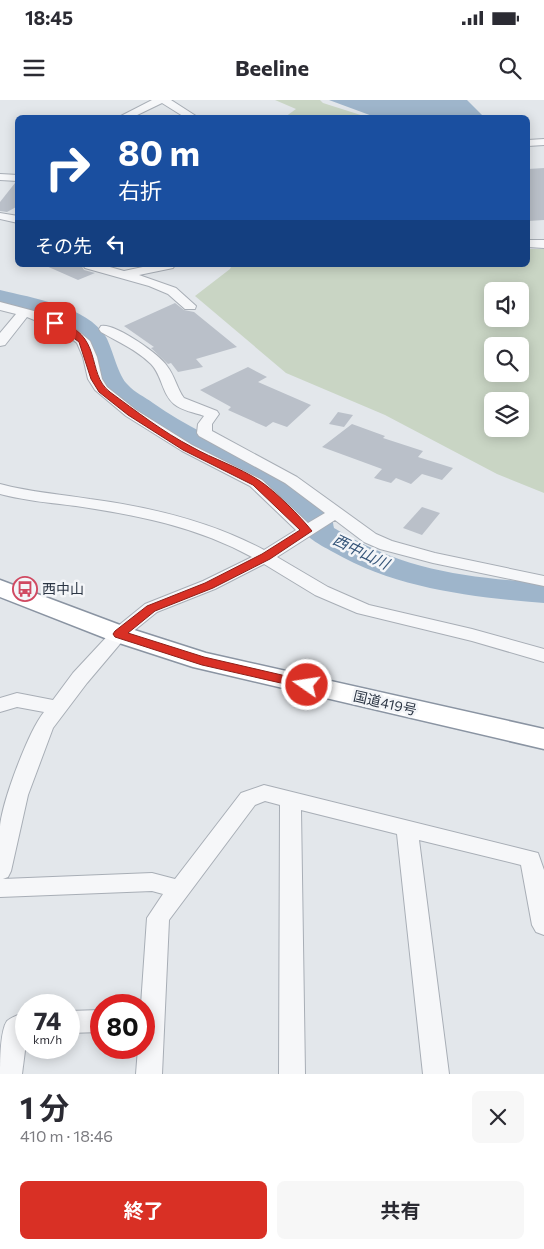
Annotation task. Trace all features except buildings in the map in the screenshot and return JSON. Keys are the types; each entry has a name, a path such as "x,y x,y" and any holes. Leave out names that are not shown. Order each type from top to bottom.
{"highway":[{"name":"国道419号","path":"0,588 119,634 202,661 544,739"}],"street":[{"path":"128,115 160,100"},
{"path":"164,100 189,115"},
{"path":"530,143 544,142"},
{"path":"0,177 15,178"},
{"path":"0,216 15,219"},
{"path":"530,244 544,244"},
{"path":"97,267 172,290 190,306"},
{"path":"124,274 159,267"},
{"path":"0,306 44,318 66,328 85,340 95,379 102,390 131,413 187,448 256,483 309,529"},
{"path":"0,342 24,313"},
{"path":"85,340 109,333 139,349 159,365 169,378 175,397 181,402 212,414 205,424 204,433 291,480 359,532 386,545 544,582"},
{"path":"0,489 147,513 213,532 266,556 316,588 352,606 378,614 508,644 544,656"},
{"path":"0,871 18,795 44,726 80,678 119,634 151,608 209,585 266,556 334,514"},
{"path":"0,705 17,700 57,708"},
{"path":"150,994 158,918 248,799 264,793 530,859 541,891 544,925"},
{"path":"290,799 292,1074"},
{"path":"407,828 436,1074"},
{"path":"0,888 152,882 181,889"},
{"path":"9,1074 15,1035"},
{"path":"148,1059 149,1074"}],"green space":[{"path":"275,100 320,100 323,103 361,115 288,115 296,109"},
{"path":"530,249 544,249 544,493 497,474 385,415 286,373 195,296 231,267 530,267"}],"water":[{"path":"329,100 467,100 482,115 370,115"}],"waterway":[{"name":"西中山川","path":"0,297 49,309 75,321 94,337 104,358 109,375 118,390 161,420 239,462 295,498 318,517 320,532 364,557 411,574 449,582 487,588 544,593"}],"place":[{"name":"西中山","path":"25,589"}],"route":[{"path":"55,323 66,328 83,341 90,357 95,379 102,390 131,413 187,448 256,483 294,517 306,531 266,556 209,585 151,608 119,634 202,661 307,685"}]}
